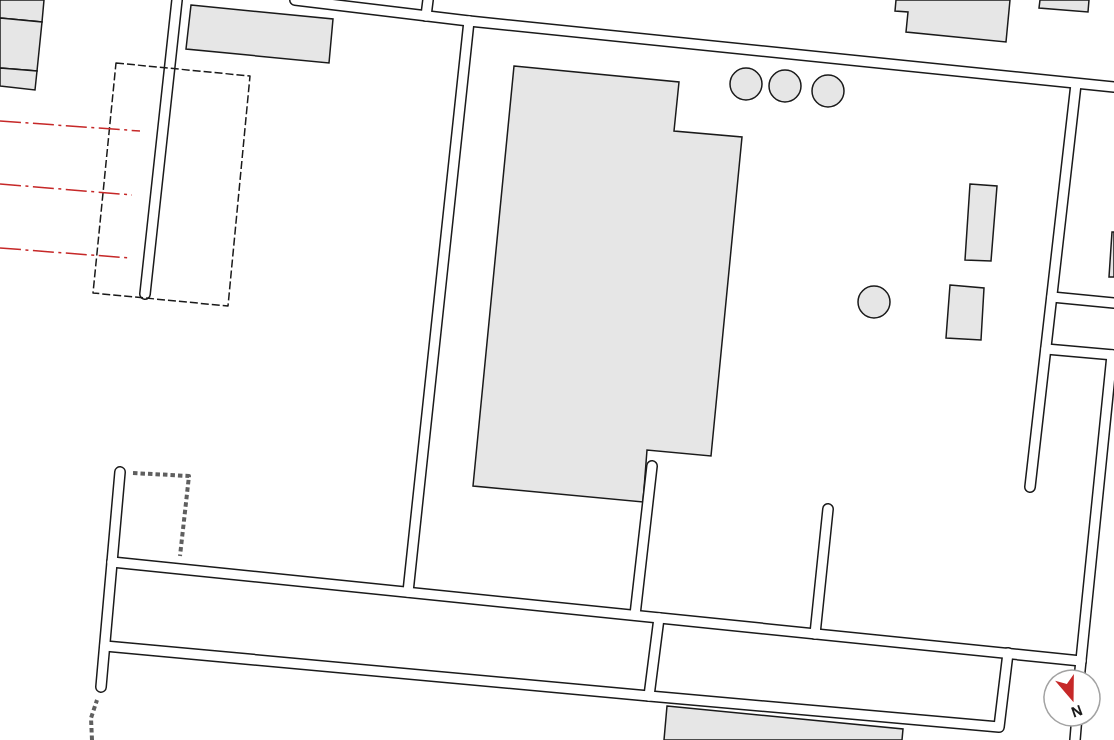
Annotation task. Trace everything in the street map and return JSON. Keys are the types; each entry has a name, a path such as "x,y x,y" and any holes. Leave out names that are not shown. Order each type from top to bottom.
{"lane":[{"path":"145,294 177,0"},
{"path":"295,0 469,21 1114,87"},
{"path":"426,16 428,0"},
{"path":"408,592 469,21"},
{"path":"1030,487 1076,84"},
{"path":"1052,297 1114,303"},
{"path":"1046,349 1113,355 1080,668"},
{"path":"635,615 652,466"},
{"path":"101,687 120,472"},
{"path":"815,633 828,509"},
{"path":"112,562 1081,661"},
{"path":"649,696 659,618"},
{"path":"105,646 999,727 1008,653"}],"path":[{"path":"120,472 189,476 179,568"},
{"path":"92,740 91,718 101,687"}],"building":[{"path":"0,0 44,0 42,22 0,18"},
{"path":"896,0 1010,0 1006,42 906,32 908,12 895,11"},
{"path":"1040,0 1089,0 1088,12 1039,8"},
{"path":"191,5 333,19 329,63 186,49"},
{"path":"0,18 42,22 37,71 0,68"},
{"path":"514,66 679,82 674,131 742,137 711,456 647,450 643,502 473,486"},
{"path":"0,68 37,71 35,90 0,86"},
{"path":"746,68 758,72 762,84 758,96 746,100 734,96 730,84 734,72"},
{"path":"785,70 797,74 801,86 797,98 785,102 773,98 769,86 773,74"},
{"path":"828,75 840,79 844,91 840,103 828,107 816,103 812,91 816,79"},
{"path":"970,184 997,186 991,261 965,260"},
{"path":"1112,232 1114,232 1114,277 1109,277"},
{"path":"950,285 984,288 981,340 946,338"},
{"path":"874,286 885,291 890,302 885,313 874,318 863,313 858,302 863,291"},
{"path":"667,706 903,729 902,740 664,740"}],"fence":[{"path":"116,63 250,76 228,306 93,293 116,63"}],"power":[{"path":"0,121 140,131"},
{"path":"0,184 132,195"},
{"path":"0,248 130,258"}]}
